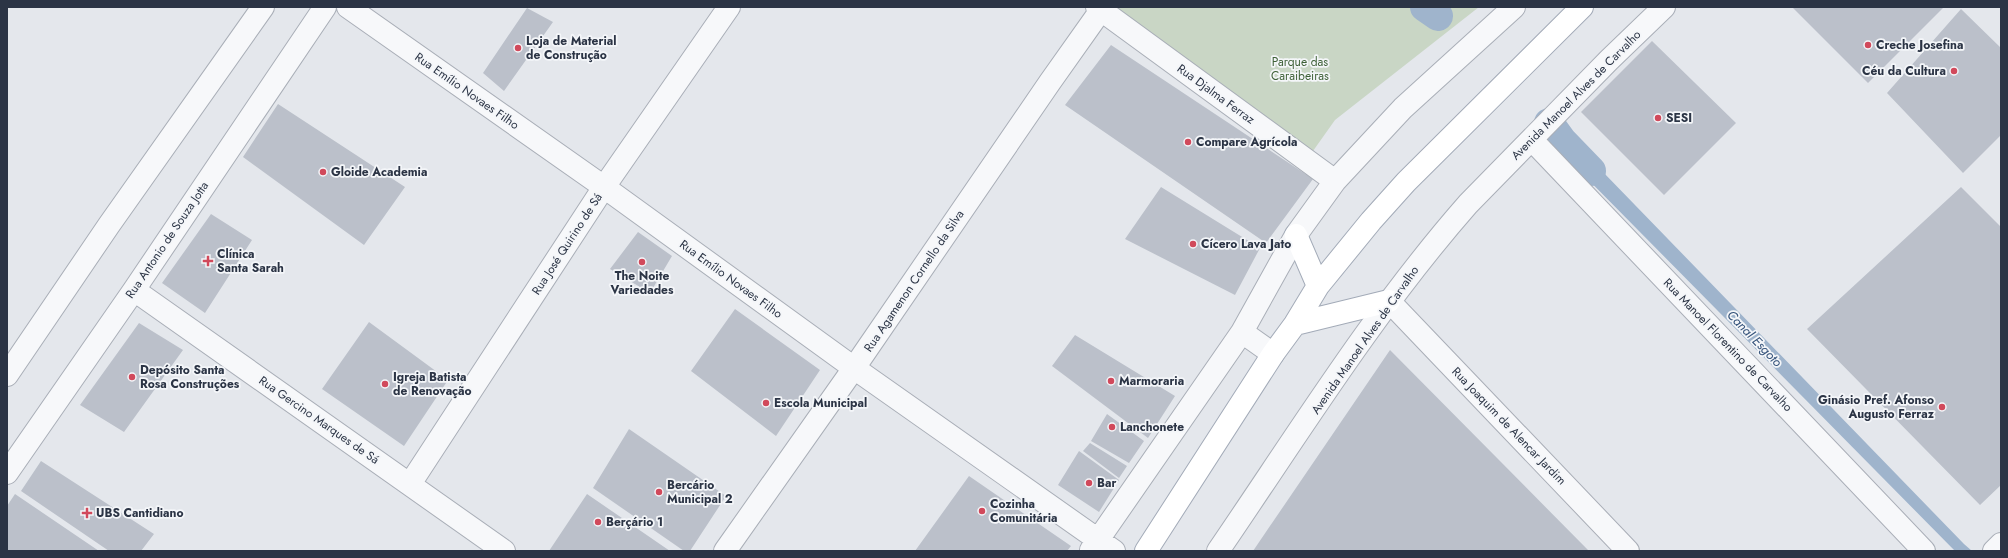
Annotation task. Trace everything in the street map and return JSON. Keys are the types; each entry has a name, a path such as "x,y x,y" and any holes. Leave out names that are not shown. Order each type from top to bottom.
{"main road":[{"path":"1146,551 1273,354 1295,324 1318,286 1371,221 1406,182 1582,7"},
{"path":"1296,235 1318,286"},
{"path":"1295,324 1389,301"}],"street":[{"path":"7,375 109,225 263,7"},
{"name":"Rua Antonio de Souza Jotta","path":"7,472 134,290 325,7"},
{"name":"Rua Emílio Novaes Filho","path":"348,7 604,187 1101,547"},
{"name":"Rua José Quirino de Sá","path":"410,484 604,187 729,7"},
{"path":"1101,547 1242,332 1296,235 1335,181 1403,108 1514,7"},
{"name":"Avenida Manoel Alves de Carvalho","path":"1218,551 1389,301 1468,204 1609,60 1664,7"},
{"name":"Rua Djalma Ferraz","path":"1099,8 1335,181"},
{"name":"Rua Agamenon Cornello da Silva","path":"725,551 854,368 1099,8"},
{"name":"Rua Manoel Florentino de Carvalho","path":"1532,140 1924,551"},
{"name":"Rua Gercino Marques de Sá","path":"134,290 504,551"},
{"name":"Rua Joaquim de Alencar Jardim","path":"1389,301 1628,551"},
{"path":"1242,332 1273,354"},
{"path":"1994,551 2001,544"}],"green space":[{"name":"Parque das Caraibeiras","path":"1101,7 1479,7 1335,120 1313,151 1268,124"}],"water":[{"path":"1569,137 1972,551 1955,551 1557,148 1562,141"}],"building":[{"name":"Creche Josefina","path":"1792,7 1944,7 1868,83"},
{"name":"Loja de Material de Construção","path":"527,8 553,22 504,91 483,73"},
{"name":"Céu da Cultura","path":"1961,9 2001,48 2001,135 1963,173 1887,93"},
{"name":"SESI","path":"1652,41 1736,123 1664,195 1581,112"},
{"name":"Compare Agrícola","path":"1111,45 1313,179 1266,243 1065,105"},
{"name":"Gloide Academia","path":"278,104 405,187 364,245 243,157"},
{"name":"Cícero Lava Jato","path":"1161,187 1260,248 1235,295 1125,239"},
{"name":"Ginásio Pref. Afonso Augusto Ferraz","path":"1961,187 2001,227 2001,485 1980,505 1807,329"},
{"name":"Clínica Santa Sarah","path":"211,214 252,240 205,313 162,283"},
{"name":"The Noite Variedades","path":"638,232 672,256 650,293 610,269"},
{"name":"Escola Municipal","path":"735,309 820,370 776,436 691,371"},
{"name":"Igreja Batista de Renovação","path":"369,322 448,380 404,446 322,389"},
{"name":"Depósito Santa Rosa Construções","path":"139,323 183,350 124,432 80,405"},
{"name":"Marmoraria","path":"1075,335 1175,396 1148,438 1052,366"},
{"path":"1390,350 1589,551 1253,551"},
{"name":"Lanchonete","path":"1107,414 1144,441 1129,463 1091,441"},
{"name":"Bercário Municipal 2","path":"629,429 726,496 690,551 684,551 593,488"},
{"path":"1090,443 1127,466 1119,478 1083,451"},
{"name":"Bar","path":"1079,451 1119,480 1099,512 1058,485"},
{"name":"UBS Cantidiano","path":"41,461 154,534 141,551 109,551 21,491"},
{"name":"Cozinha Comunitária","path":"969,476 1071,546 1067,551 915,551"},
{"path":"15,494 99,551 7,551 7,506"},
{"name":"Berçário 1","path":"587,494 670,551 549,551"}],"waterway":[{"path":"1425,7 1438,16"},
{"name":"Canal Esgoto","path":"1549,123 1562,141 1591,171"}],"place":[{"name":"Creche Josefina","path":"1868,45"},
{"name":"Loja de Material de Construção","path":"518,48"},
{"name":"Céu da Cultura","path":"1954,71"},
{"name":"SESI","path":"1658,118"},
{"name":"Compare Agrícola","path":"1188,142"},
{"name":"Gloide Academia","path":"323,172"},
{"name":"Cícero Lava Jato","path":"1193,244"},
{"name":"Clínica Santa Sarah","path":"208,261"},
{"name":"The Noite Variedades","path":"642,262"},
{"name":"Depósito Santa Rosa Construções","path":"132,377"},
{"name":"Marmoraria","path":"1111,381"},
{"name":"Igreja Batista de Renovação","path":"385,384"},
{"name":"Escola Municipal","path":"766,403"},
{"name":"Ginásio Pref. Afonso Augusto Ferraz","path":"1942,407"},
{"name":"Lanchonete","path":"1112,427"},
{"name":"Bar","path":"1089,483"},
{"name":"Bercário Municipal 2","path":"659,492"},
{"name":"Cozinha Comunitária","path":"982,511"},
{"name":"UBS Cantidiano","path":"87,513"},
{"name":"Berçário 1","path":"598,522"}]}
